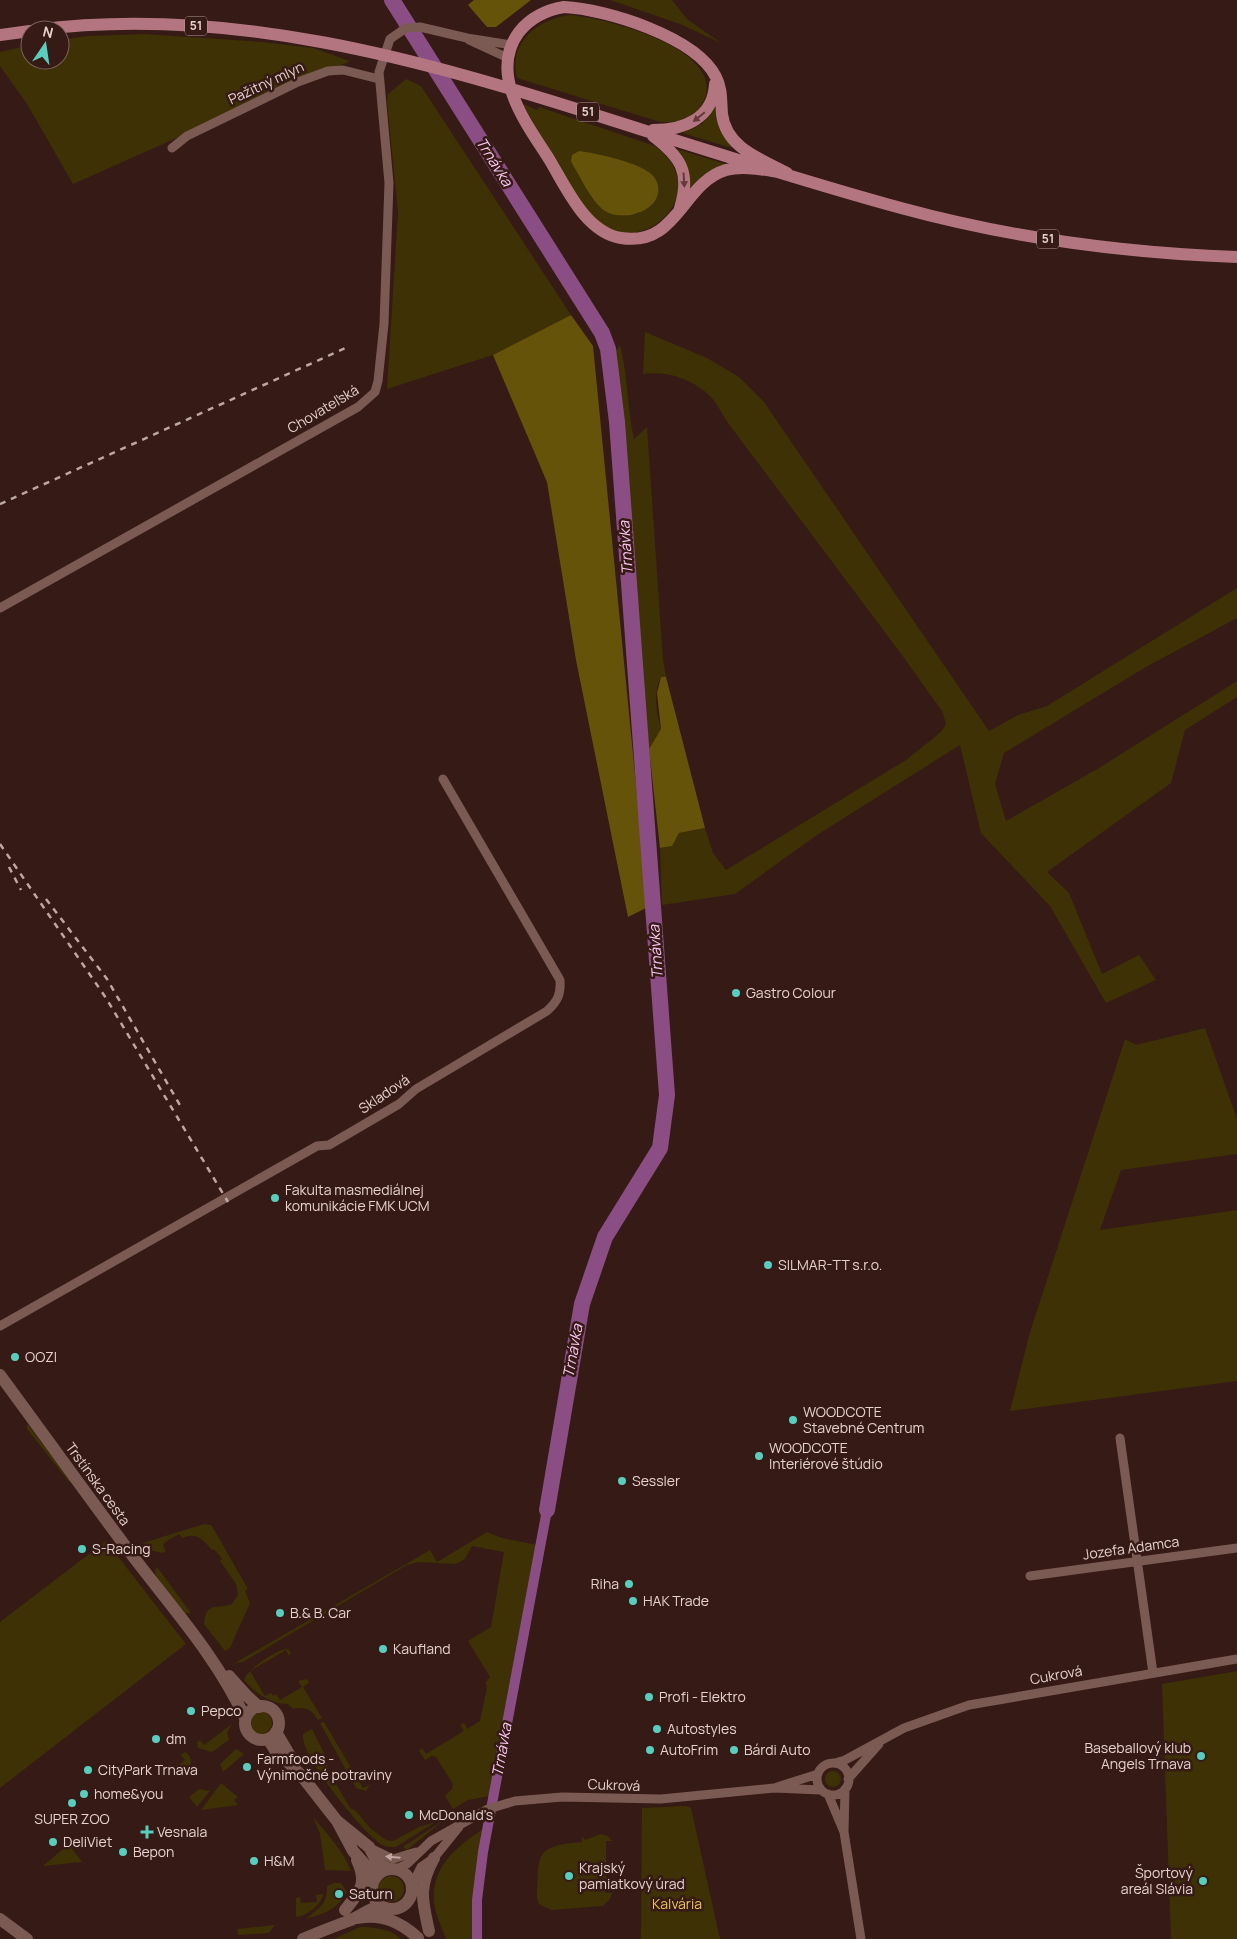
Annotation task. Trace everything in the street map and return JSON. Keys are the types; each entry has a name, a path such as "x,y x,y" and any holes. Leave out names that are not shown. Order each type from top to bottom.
{"main road":[{"path":"580,8 628,20 654,31 701,57 714,74 721,93 722,118 731,139 742,150 787,173 740,168 726,170 703,182 678,214 656,233 634,239 619,238 604,232 589,220 576,204 515,102 508,80 508,58 512,45 522,29 538,15 552,9 580,8"},
{"name":"51","path":"70,27 98,24 198,26 270,32 356,48 530,94 902,208 966,224 1047,239 1163,253 1237,257"},
{"path":"0,34 20,32"},
{"path":"645,130 678,128 702,116 713,97 714,74"},
{"path":"645,130 669,148 682,168 684,188 678,214"},
{"name":"Trstínska cesta","path":"0,1375 210,1656 259,1707 267,1707 276,1714 278,1720 272,1736"},
{"name":"Trstínska cesta","path":"210,1656 245,1718 245,1728 250,1736 259,1740 272,1736"},
{"path":"245,1718 251,1710 259,1707"},
{"name":"Trstínska cesta","path":"272,1736 337,1820 369,1847 378,1863 393,1869"},
{"name":"Trstínska cesta","path":"337,1820 353,1851 370,1870 373,1884"},
{"path":"349,1914 362,1884 362,1874 353,1851"},
{"path":"431,1935 422,1898 424,1879 434,1858"},
{"path":"303,1939 349,1914 362,1900 380,1872 393,1869 405,1874 414,1908 431,1935"},
{"path":"373,1884 374,1898 386,1908 407,1917 419,1939"},
{"path":"349,1914 402,1907 411,1891"},
{"path":"349,1914 388,1919 406,1927 419,1939"},
{"path":"5,1923 18,1939"},
{"path":"5,1923 27,1939"}],"street":[{"name":"Chovateľská","path":"0,608 358,407 375,392 378,381 384,324 389,183 379,79 380,61 390,39 406,28 420,27 467,38"},
{"path":"467,38 512,45"},
{"path":"467,38 508,58"},
{"name":"Pažitný mlyn","path":"172,148 187,136 298,82 328,71 343,70 379,79"},
{"name":"Skladová","path":"0,1326 317,1146 329,1145 392,1108 416,1089 547,1011 556,1003 561,992 560,980 442,779"},
{"path":"1120,1438 1153,1673"},
{"name":"Jozefa Adamca","path":"1030,1576 1237,1548"},
{"name":"Cukrová","path":"836,1763 924,1719 969,1705 1237,1659"},
{"name":"Cukrová","path":"848,1779 884,1738"},
{"path":"844,1832 825,1792 817,1780 818,1774 825,1765 836,1763 844,1767 848,1779 845,1789 844,1832 861,1939"},
{"name":"Cukrová","path":"774,1788 818,1774"},
{"name":"Cukrová","path":"393,1869 407,1864 418,1851 431,1841 479,1813 508,1803 549,1798 661,1799 774,1788 825,1792"},
{"path":"825,1792 835,1794 845,1789"},
{"name":"Cukrová","path":"411,1891 421,1867 434,1858 459,1826"},
{"name":"Cukrová","path":"369,1847 393,1859 418,1851"}],"green space":[{"path":"610,0 672,0 687,19 721,43 680,24"},
{"path":"570,15 611,23 636,31 662,41 684,53 700,68 707,85 702,104 689,117 672,122 660,122 517,78 515,65 517,54 521,43 528,34 547,21"},
{"path":"144,34 262,42 313,48 350,61 73,184 27,104 0,66 0,52 20,47 20,70 70,70 70,39"},
{"path":"406,79 421,86 571,315 493,355 387,389 398,212 387,102 388,94"},
{"path":"523,104 537,110 539,107 655,146 672,163 678,181 676,198 668,213 655,225 638,232 620,232 602,225 592,216 570,187","holes":["574,167 658,192 651,205 639,213 623,216 605,211"]},
{"path":"715,105 719,129 732,148 682,133 702,124"},
{"path":"676,149 729,165 702,176 689,192"},
{"path":"645,332 707,358 739,377 764,402 989,731 1018,715 1047,706 1237,588 1237,618 1146,667 1004,753 995,784 1006,821 1099,768 1237,681 1237,697 1185,730 1171,783 1047,872 1069,893 1102,974 1139,955 1156,980 1106,1003 1050,906 981,833 960,745 817,835 735,894 662,905 660,848 671,846 679,833 705,828 713,853 726,870 906,760 941,732 946,724 942,711 899,651 728,423 711,397 701,388 686,380 669,375 643,374"},
{"path":"620,345 625,368 634,439 647,427 663,660 666,677 661,677 656,696 661,729 649,749 626,446 615,352"},
{"path":"1205,1028 1237,1119 1237,1154 1121,1170 1100,1230 1237,1210 1237,1381 1010,1411 1030,1332 1125,1039 1136,1045"},
{"path":"27,1423 71,1482 70,1483 27,1429"},
{"path":"204,1524 211,1525 248,1589 245,1591 250,1603 230,1648 225,1651 204,1624 205,1616 210,1609 232,1604 238,1595 236,1584 220,1561 222,1559 214,1549 212,1550 195,1536 182,1538 179,1534 165,1542 163,1546 166,1551 163,1553 148,1550 143,1543"},
{"path":"487,1532 502,1538 537,1545 490,1796 468,1800 453,1809 445,1796 452,1789 453,1784 436,1757 432,1756 425,1760 419,1751 422,1748 426,1754 464,1731 460,1725 464,1723 467,1729 480,1721 487,1687 485,1683 490,1677 468,1641 491,1627 504,1552 472,1546 465,1559 456,1564 418,1562 407,1565 243,1662 235,1663 430,1550 437,1562"},
{"path":"106,1541 186,1644 0,1788 0,1622"},
{"path":"157,1567 191,1613 185,1613 156,1576 155,1570"},
{"path":"288,1649 291,1653 289,1656 286,1650 250,1671 263,1660 277,1652"},
{"path":"250,1671 265,1696 271,1693 273,1696 276,1694 280,1700 302,1687 298,1681 307,1679 309,1683 303,1687 322,1718 318,1720 308,1709 293,1709 288,1704 270,1700 258,1693 244,1680"},
{"path":"1237,1671 1237,1939 1171,1939 1162,1684"},
{"path":"261,1712 269,1715 272,1723 269,1731 261,1734 253,1731 250,1723 253,1715"},
{"path":"324,1722 363,1788 370,1785 366,1791 356,1788 320,1723"},
{"path":"232,1724 227,1732 229,1740 212,1752 198,1748 197,1742 200,1740 204,1745"},
{"path":"312,1729 325,1755 329,1772 350,1808 356,1811 370,1828 386,1840 393,1841 419,1827 435,1822 396,1847 381,1844 360,1825 333,1792 311,1758 304,1744 303,1734"},
{"path":"236,1749 244,1754 223,1772 220,1764"},
{"path":"185,1752 190,1757 191,1763 185,1775 178,1766 185,1760 181,1755"},
{"path":"833,1771 839,1773 841,1779 839,1785 833,1787 827,1785 825,1779 827,1773"},
{"path":"221,1783 238,1797 234,1800 238,1805 201,1810"},
{"path":"199,1789 210,1791 197,1807 189,1797"},
{"name":"Kalvária","path":"686,1806 691,1808 720,1939 641,1939 642,1808"},
{"path":"313,1817 339,1849 351,1871 325,1870 320,1834"},
{"path":"444,1820 407,1850 404,1848 404,1846"},
{"path":"484,1828 474,1893 475,1939 446,1939 434,1902 434,1889 437,1878 441,1868 456,1850"},
{"path":"601,1834 608,1836 612,1841 606,1841 606,1893 612,1893 610,1899 603,1906 551,1910 539,1904 537,1899 538,1872 542,1855 555,1846 582,1842 582,1836 585,1840"},
{"path":"70,1846 82,1862 43,1866 64,1848 66,1849"},
{"path":"391,1876 401,1879 404,1889 401,1899 391,1902 381,1899 378,1889 381,1879"},
{"path":"341,1883 347,1892 343,1898 330,1910 306,1919 322,1905 326,1897 327,1886"},
{"path":"323,1894 320,1902 313,1909 304,1915 296,1917 296,1898 300,1897 301,1903 317,1902 316,1895"},
{"path":"275,1925 269,1933 238,1935 237,1929"},
{"path":"360,1927 387,1931 401,1939 333,1939"}],"shaded area":[{"path":"474,0 531,0 496,27 487,27 468,5"},
{"path":"579,151 621,160 652,174 656,180 658,190 651,206 643,211 623,216 613,215 605,211 592,197 571,161 572,155"},
{"path":"571,315 593,346 648,907 628,917 576,660 547,482 493,355"},
{"path":"661,677 666,677 705,828 679,833 672,846 660,848 649,749 661,729 657,693"}],"waterway":[{"name":"Trnávka","path":"392,0 602,333 608,349 617,422 667,1095 660,1148 605,1237 582,1304 547,1510"},
{"name":"Trnávka","path":"477,1939 477,1900 483,1852 547,1510"}],"railway":[{"path":"0,504 350,346"},
{"path":"0,844 106,998 228,1202"},
{"path":"9,867 21,890"},
{"path":"46,899 107,979 181,1107"}],"place":[{"name":"Gastro Colour","path":"736,993"},
{"name":"Fakulta masmediálnej komunikácie FMK UCM","path":"275,1198"},
{"name":"SILMAR-TT s.r.o.","path":"768,1265"},
{"name":"OOZI","path":"15,1357"},
{"name":"WOODCOTE Stavebné Centrum","path":"793,1420"},
{"name":"WOODCOTE Interiérové štúdio","path":"759,1456"},
{"name":"Sessler","path":"622,1481"},
{"name":"S-Racing","path":"82,1549"},
{"name":"Riha","path":"629,1584"},
{"name":"HAK Trade","path":"633,1601"},
{"name":"B.& B. Car","path":"280,1613"},
{"name":"Kaufland","path":"383,1649"},
{"name":"Profi - Elektro","path":"649,1697"},
{"name":"Pepco","path":"191,1711"},
{"name":"Autostyles","path":"657,1729"},
{"name":"dm","path":"156,1739"},
{"name":"AutoFrim","path":"650,1750"},
{"name":"Bárdi Auto","path":"734,1750"},
{"name":"Baseballový klub Angels Trnava","path":"1201,1756"},
{"name":"Farmfoods - Výnimočné potraviny","path":"247,1767"},
{"name":"CityPark Trnava","path":"88,1770"},
{"name":"home&you","path":"84,1794"},
{"name":"SUPER ZOO","path":"72,1803"},
{"name":"McDonald's","path":"409,1815"},
{"name":"Vesnala","path":"147,1832"},
{"name":"DeliViet","path":"53,1842"},
{"name":"Bepon","path":"123,1852"},
{"name":"H&M","path":"254,1861"},
{"name":"Krajský pamiatkový úrad","path":"569,1876"},
{"name":"Športový areál Slávia","path":"1203,1881"},
{"name":"Saturn","path":"339,1894"}]}
